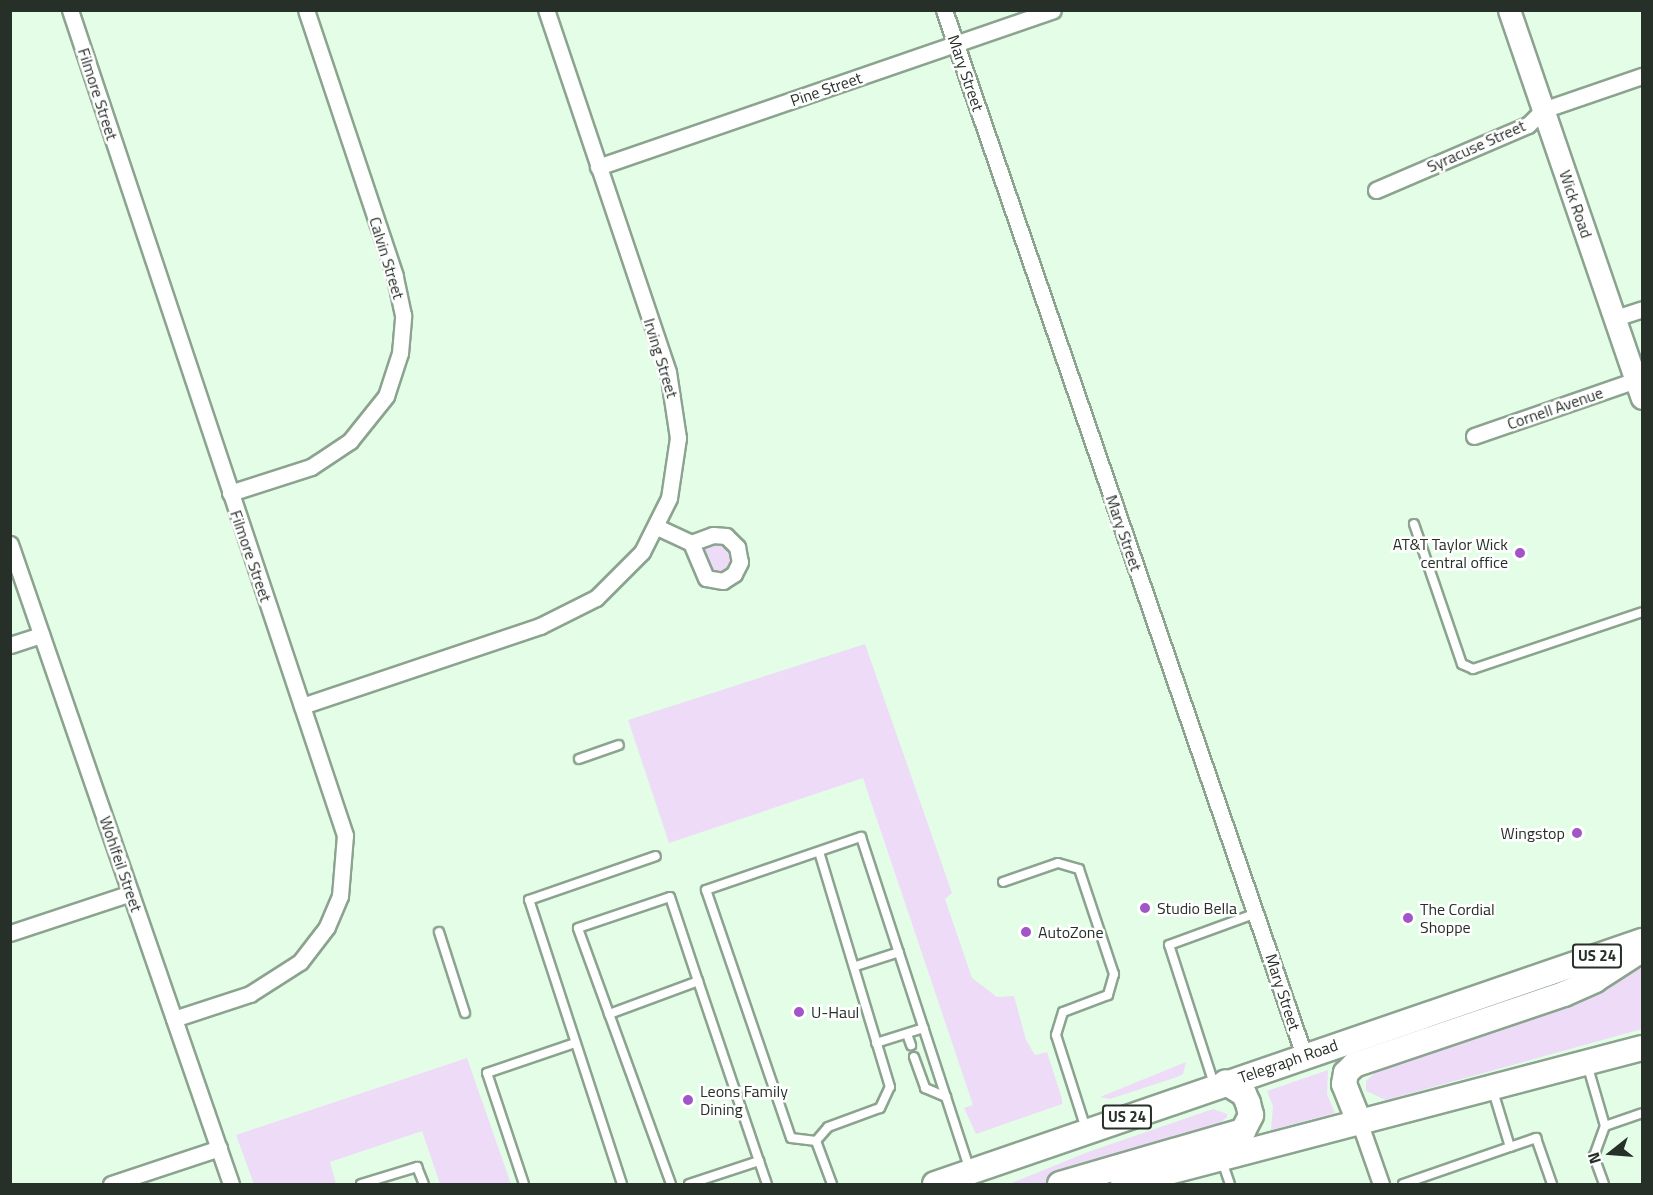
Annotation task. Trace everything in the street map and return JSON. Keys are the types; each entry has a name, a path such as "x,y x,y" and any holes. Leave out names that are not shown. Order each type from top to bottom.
{"main road":[{"name":"Telegraph Road","path":"935,1185 979,1178 1040,1148 1087,1131 1642,941"},
{"path":"1360,1124 1344,1083 1346,1073 1354,1065 1564,994 1595,980 1642,950"},
{"path":"1123,1185 1221,1156 1493,1090 1642,1048"},
{"path":"1060,1185 1243,1131 1251,1115 1244,1094 1220,1084"}],"street":[{"name":"Filmore Street","path":"70,10 345,835 345,874 334,912 315,946 283,977 250,994 174,1019"},
{"name":"Calvin Street","path":"230,493 310,467 350,441 386,396 400,353 403,315 398,287 306,10"},
{"name":"Irving Street","path":"302,706 564,616 596,598 619,578 642,552 657,527 676,465 676,405 668,372 546,10"},
{"name":"Mary Street","path":"944,10 1257,913 1304,1055"},
{"name":"Pine Street","path":"598,167 1053,10"},
{"name":"Wick Road","path":"1509,10 1639,389"},
{"name":"Syracuse Street","path":"1376,190 1528,125 1543,110 1642,76"},
{"path":"1615,318 1642,309"},
{"name":"Cornell Avenue","path":"1474,436 1639,389"},
{"path":"657,527 691,543"},
{"name":"Wohlfeil Street","path":"10,544 231,1185"},
{"path":"10,645 41,635"},
{"path":"10,933 131,893"},
{"path":"1360,1124 1381,1185"},
{"path":"111,1185 219,1148"}],"lane":[{"path":"1414,524 1462,663 1473,669 1642,612"},
{"path":"579,759 619,745"},
{"path":"816,1141 790,1138 706,890 861,837 946,1097 979,1178"},
{"path":"816,1141 828,1127 880,1108 887,1099 890,1087 856,966 819,852"},
{"path":"622,1185 529,900 656,856"},
{"path":"1003,882 1058,863 1078,869 1082,879 1114,974 1108,995 1063,1012 1056,1035 1087,1131"},
{"path":"671,1185 578,928 670,897 767,1185"},
{"path":"1220,1084 1169,945 1257,913"},
{"path":"439,932 465,1013"},
{"path":"856,966 899,952"},
{"path":"609,1014 698,981"},
{"path":"876,1043 924,1028"},
{"path":"907,1034 911,1045"},
{"path":"524,1185 487,1072 575,1043"},
{"path":"915,1057 925,1088 946,1097"},
{"path":"1587,1064 1605,1126 1594,1156 1604,1185"},
{"path":"1493,1090 1510,1147"},
{"path":"1605,1126 1642,1113"},
{"path":"1403,1185 1536,1138 1552,1185"},
{"path":"816,1141 832,1185"},
{"path":"1221,1156 1230,1185"},
{"path":"689,1185 759,1161"},
{"path":"362,1184 417,1167 424,1185"}],"shaded area":[{"path":"718,542 729,545 734,558 730,571 720,574 706,568 699,548"},
{"path":"865,644 952,893 945,899 972,978 997,997 1014,996 1026,1040 1035,1055 1047,1052 1062,1099 1062,1104 976,1134 964,1108 973,1105 863,778 669,843 628,720"},
{"path":"1642,968 1642,1029 1386,1100 1366,1091 1366,1081 1380,1068"},
{"path":"467,1058 511,1184 440,1184 422,1131 330,1162 336,1184 254,1184 236,1135"},
{"path":"1186,1062 1183,1074 1177,1077 1110,1099 1100,1097"},
{"path":"1328,1070 1327,1094 1335,1113 1271,1130 1273,1106 1267,1091"},
{"path":"1213,1109 1227,1114 1227,1117 1211,1131 1044,1184 1009,1184 1088,1152"}],"place":[{"name":"AT&T Taylor Wick central office","path":"1520,553"},
{"name":"Wingstop","path":"1577,833"},
{"name":"Studio Bella","path":"1145,908"},
{"name":"The Cordial Shoppe","path":"1408,918"},
{"name":"AutoZone","path":"1026,932"},
{"name":"U-Haul","path":"799,1012"},
{"name":"Leons Family Dining","path":"688,1100"}]}
